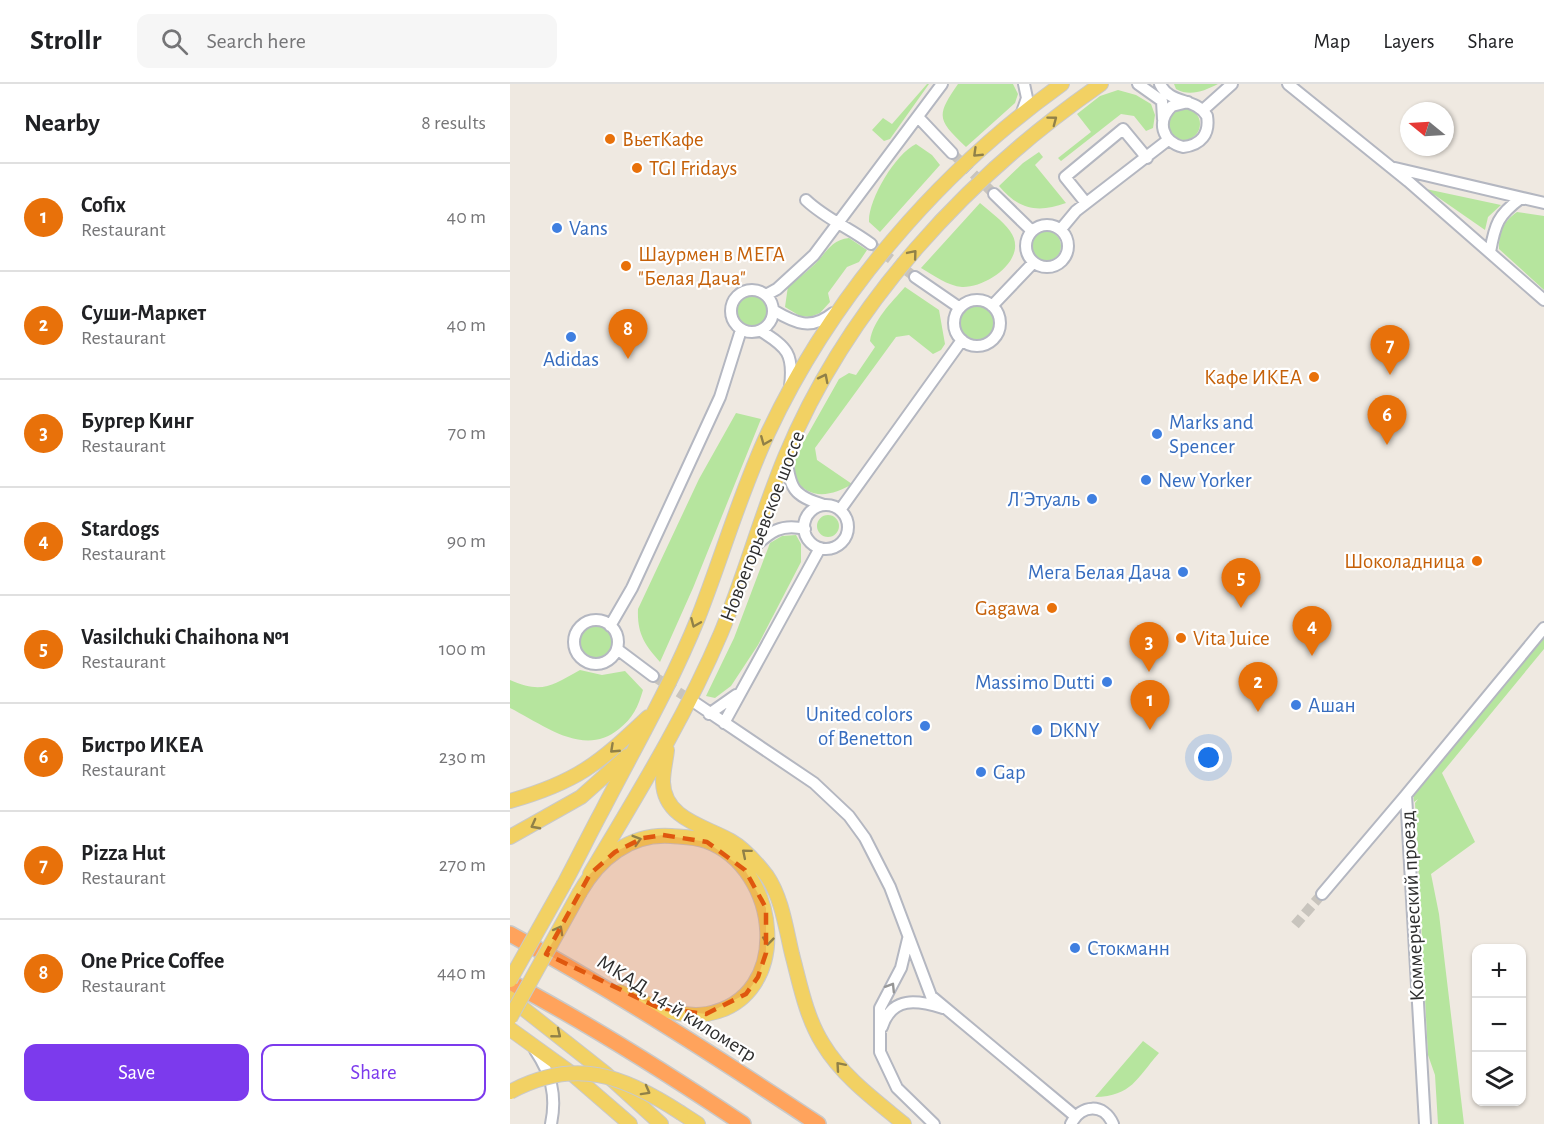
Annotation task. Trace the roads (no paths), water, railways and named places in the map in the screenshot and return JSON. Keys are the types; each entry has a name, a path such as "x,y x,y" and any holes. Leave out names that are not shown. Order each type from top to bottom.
{"highway":[{"name":"МКАД, 14-й километр","path":"510,934 594,980 818,1124"},
{"path":"510,981 573,1016 743,1124"}],"main road":[{"name":"Новоегорьевское шоссе","path":"510,981 657,710 698,618 767,435 790,388 845,303 901,232 941,188 1021,115 1062,84"},
{"name":"Новоегорьевское шоссе","path":"510,1018 590,873 668,745 721,633 785,456 830,366 875,299 959,202 1000,163 1097,87"},
{"path":"510,801 540,793 586,772 657,710"},
{"path":"668,745 663,783 667,798 674,810 686,819 733,842 753,858 768,878 778,900 804,1001 823,1045 859,1087 904,1124"},
{"path":"510,837 559,812 581,797 635,748"},
{"path":"590,873 615,852 643,838 663,835 707,842 736,862 757,886 766,908 769,930 766,953 758,976 746,994 727,1008 706,1014 659,1008 594,980"},
{"path":"510,998 605,1073 661,1124"},
{"path":"510,1029 530,1042 630,1124"},
{"path":"510,1092 543,1077 561,1073 603,1075 636,1085 698,1124"},
{"path":"756,1083 828,1124"}],"street":[{"path":"766,295 773,310 772,318 761,331 753,333 741,330 732,321 730,314 735,297 749,290 766,295 777,289 804,265 839,223 942,84"},
{"path":"1021,115 1027,98 1024,84"},
{"path":"1097,87 1107,84"},
{"path":"1138,84 1162,101 1162,127 1168,140 1183,147 1199,142 1207,130 1203,111 1188,102 1171,97 1160,84"},
{"path":"1203,111 1232,84"},
{"path":"1288,84 1391,167 1544,300"},
{"path":"1163,119 1172,106 1188,102"},
{"path":"918,117 952,153"},
{"path":"1086,203 1065,177 1123,129 1147,158"},
{"path":"1061,230 1076,211 1168,140"},
{"path":"1391,167 1544,203"},
{"path":"994,194 1032,231"},
{"path":"1490,252 1498,220 1505,210 1521,198"},
{"path":"806,200 823,216 839,223 871,244"},
{"path":"1046,224 1061,230 1068,243 1065,258 1053,267 1046,268 1033,263 1025,247 1032,231 1046,224"},
{"path":"992,306 1033,263"},
{"path":"915,277 960,308"},
{"path":"976,300 992,306 1000,322 994,339 979,346 962,340 955,325 960,308 976,300"},
{"path":"773,310 795,323 806,325 824,321 845,303"},
{"path":"610,626 632,588 720,397 741,330"},
{"path":"761,331 786,349 792,367 790,388"},
{"path":"840,510 962,340"},
{"path":"785,456 792,487 799,495 840,510 848,524 845,539 838,546 820,548 807,537 805,529 810,513 824,505"},
{"path":"753,548 779,528 792,526 805,529"},
{"path":"724,723 820,548"},
{"path":"595,621 610,626 618,640 617,649 612,657 597,664 588,663 576,651 574,642 581,627 595,621"},
{"name":"Коммерческий проезд","path":"1425,1124 1406,795 1544,628"},
{"path":"617,649 653,676"},
{"path":"709,714 732,699 742,689"},
{"path":"691,700 814,783 849,816 865,838 890,887 931,996 1073,1120 1086,1109 1100,1109 1106,1112 1113,1124"},
{"path":"1322,894 1406,795"},
{"path":"908,939 901,968 880,1008 879,1036 883,1061 897,1088 934,1124"},
{"path":"879,1036 889,1011 905,1002 925,1003 949,1010"},
{"path":"530,1042 550,1078 554,1095 550,1124"}],"tunnel":[{"path":"952,153 994,194"},
{"path":"871,244 915,277"},
{"path":"653,676 691,700"},
{"path":"1295,925 1322,894"}],"place":[{"name":"ВьетКафе","path":"610,139"},
{"name":"TGI Fridays","path":"637,168"},
{"name":"Vans","path":"557,228"},
{"name":"Шаурмен в МЕГА \"Белая Дача\"","path":"626,266"},
{"name":"Adidas","path":"571,337"},
{"name":"One Price Coffee","path":"628,359"},
{"name":"Pizza Hut","path":"1390,375"},
{"name":"Кафе ИКЕА","path":"1314,377"},
{"name":"Marks and Spencer","path":"1157,434"},
{"name":"Бистро ИКЕА","path":"1387,445"},
{"name":"New Yorker","path":"1146,480"},
{"name":"Л'Этуаль","path":"1092,499"},
{"name":"Шоколадница","path":"1477,561"},
{"name":"Мега Белая Дача","path":"1183,572"},
{"name":"Gagawa","path":"1052,608"},
{"name":"Vasilchuki Chaihona №1","path":"1241,608"},
{"name":"Vita Juice","path":"1181,638"},
{"name":"Stardogs","path":"1312,656"},
{"name":"Бургер Кинг","path":"1149,672"},
{"name":"Massimo Dutti","path":"1107,682"},
{"name":"Ашан","path":"1296,705"},
{"name":"Суши-Маркет","path":"1258,712"},
{"name":"United colors of Benetton","path":"925,726"},
{"name":"DKNY","path":"1037,730"},
{"name":"Cofix","path":"1150,730"},
{"name":"Gap","path":"981,772"},
{"name":"Стокманн","path":"1075,948"}]}
